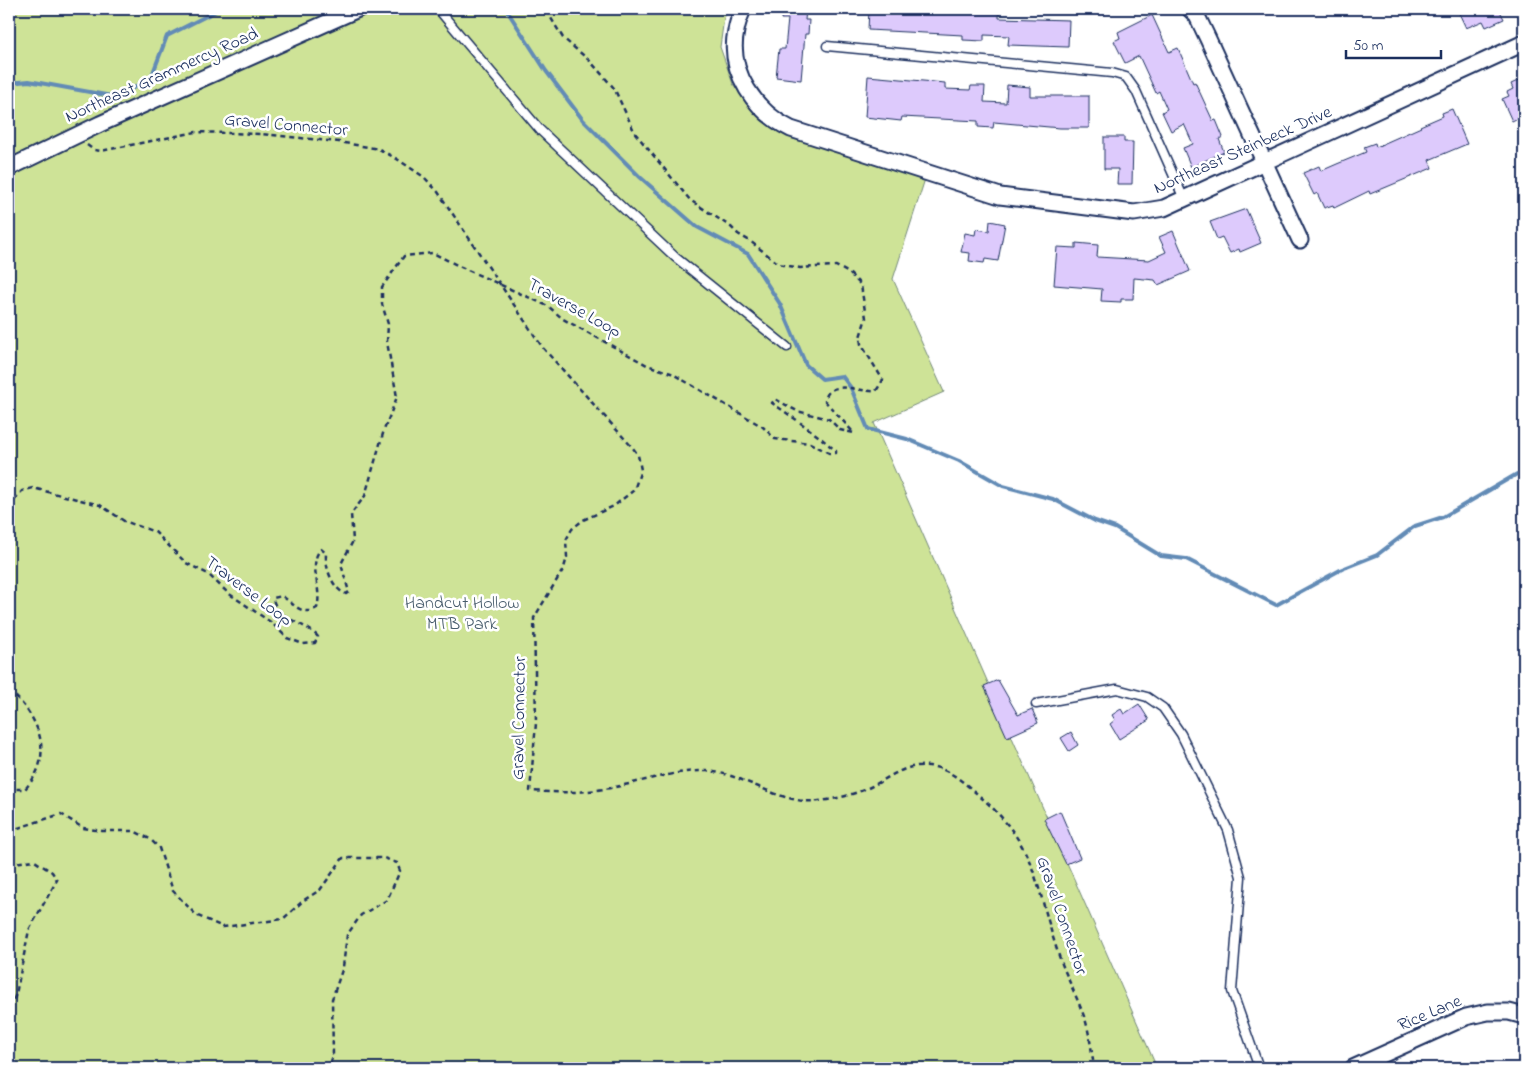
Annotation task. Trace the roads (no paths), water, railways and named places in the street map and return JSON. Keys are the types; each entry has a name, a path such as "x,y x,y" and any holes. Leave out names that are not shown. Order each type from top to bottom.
{"street":[{"name":"Northeast Grammercy Road","path":"9,168 80,134 358,9"},
{"name":"Northeast Steinbeck Drive","path":"743,9 736,32 734,52 737,66 750,94 777,122 792,129 1000,196 1134,213 1154,212 1184,199 1524,43"},
{"path":"1190,9 1197,16 1300,240"},
{"name":"Rice Lane","path":"1354,1068 1466,1017 1488,1012 1510,1012 1524,1016"}],"lane":[{"path":"438,9 540,130 675,257 787,347"},
{"path":"827,46 1112,73 1126,77 1136,91 1184,199"},
{"path":"1036,704 1117,689 1147,697 1163,708 1181,734 1228,830 1242,877 1232,991 1259,1068"}],"waterway":[{"path":"9,83 29,81 117,97 151,78 167,36 220,9"},
{"path":"506,9 546,71 583,120 640,177 697,227 748,254 780,304 806,365 822,379 842,376 851,388 868,429 907,439 959,461 1003,486 1053,499 1095,521 1115,528 1161,556 1186,559 1276,605 1342,569 1377,555 1415,526 1443,517 1517,474 1524,475"}],"park label":[{"name":"Handcut Hollow MTB Park","path":"462,614"}]}
